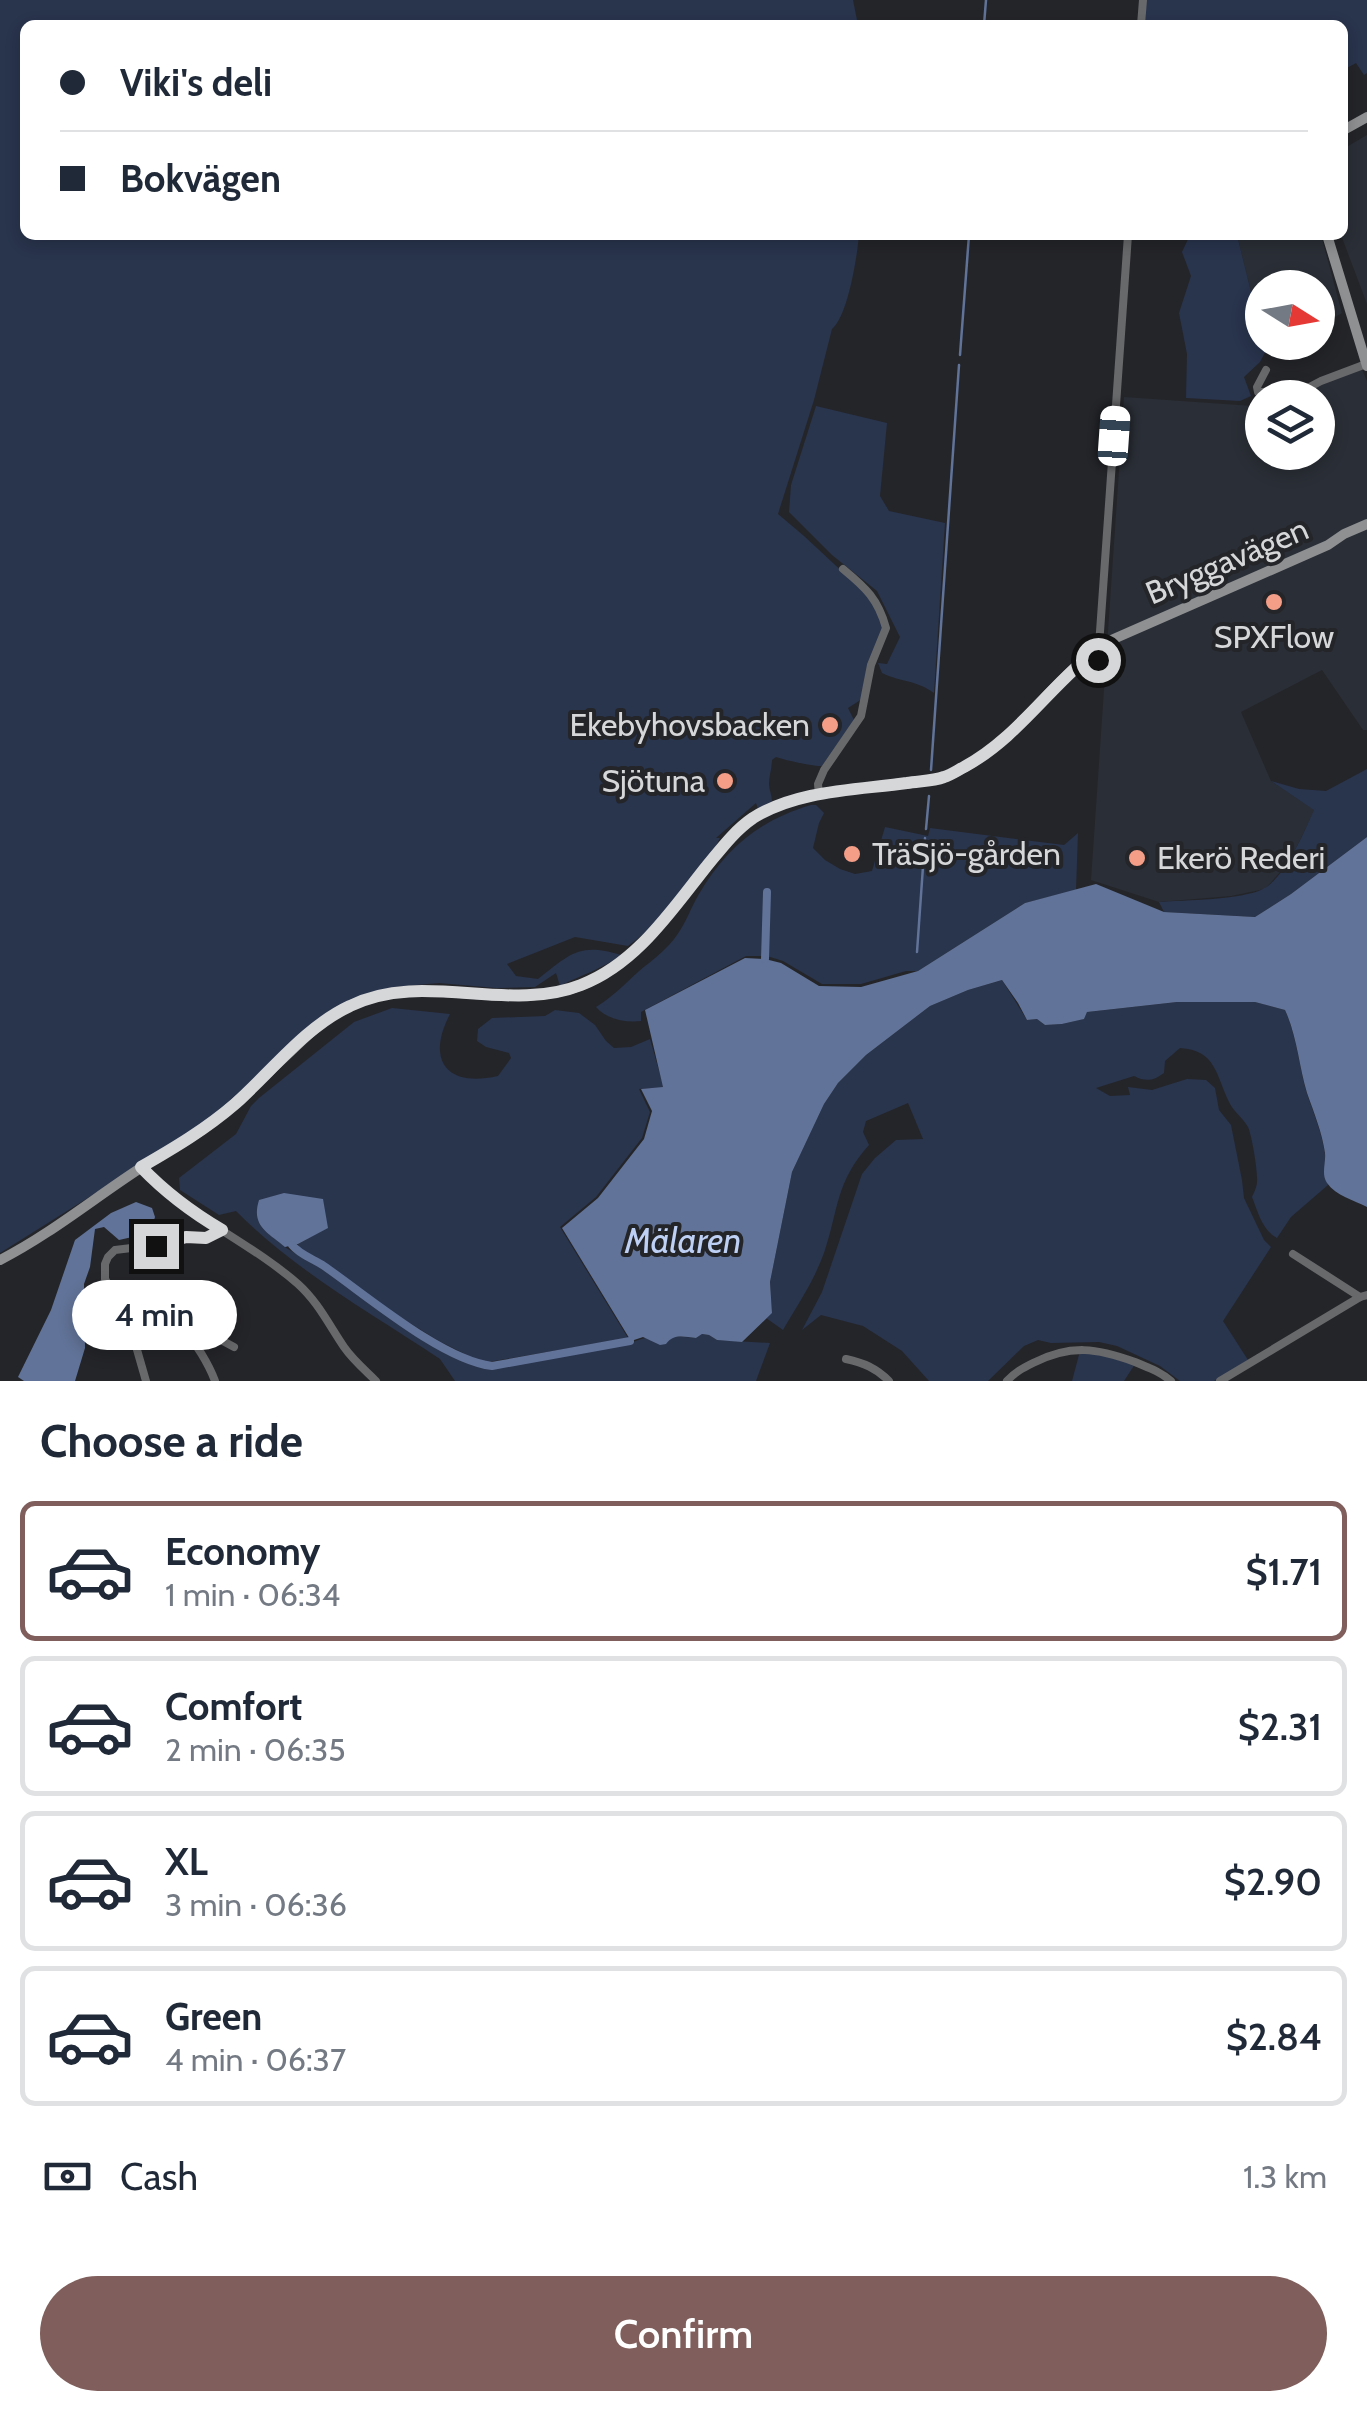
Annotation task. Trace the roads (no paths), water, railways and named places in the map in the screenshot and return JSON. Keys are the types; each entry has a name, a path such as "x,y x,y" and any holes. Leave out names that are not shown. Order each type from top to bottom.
{"main road":[{"path":"1329,240 1367,365"},
{"name":"Bryggavägen","path":"0,1260 202,1131 326,1019 353,1004 379,995 411,992 549,994 584,984 605,974 642,944 735,831 757,816 804,797 944,777 986,755 1100,647 1139,626 1328,546 1367,524"}],"street":[{"path":"1098,660 1128,240"},
{"path":"1266,370 1256,387 1258,392 1300,392 1367,365"},
{"path":"819,795 818,784 824,770 860,716 871,664 886,628 877,603 843,569"},
{"path":"141,1167 188,1208 252,1249 306,1291 344,1346 376,1381"},
{"path":"146,1381 123,1300 104,1279 108,1256 115,1250 156,1246 186,1237 206,1238 222,1230"},
{"path":"1220,1381 1363,1296 1293,1254"},
{"path":"123,1300 144,1300 234,1346"},
{"path":"172,1317 200,1351 215,1381"},
{"path":"1006,1381 1047,1356 1079,1350 1110,1353 1152,1367 1171,1381"},
{"path":"846,1359 877,1369 889,1381"}],"water":[{"name":"Mälaren","path":"1367,837 1367,1207 1335,1191 1325,1180 1322,1138 1285,1010 1255,1002 1177,1002 1087,1012 1084,1019 1045,1025 1037,1019 1027,1020 1002,980 930,1006 866,1055 838,1083 792,1172 770,1282 772,1313 742,1342 702,1334 696,1338 676,1337 660,1345 643,1337 631,1341 562,1228 598,1198 644,1139 652,1111 641,1089 663,1087 645,1010 745,958 781,963 819,986 861,987 918,971 1025,903 1096,884 1164,912 1255,917"},
{"path":"284,1193 323,1199 328,1228 285,1247 272,1237 259,1222 259,1200"},
{"path":"136,1202 152,1208 155,1217 150,1233 119,1240 104,1227 95,1229 84,1284 85,1348 75,1381 24,1381 18,1377 51,1310 75,1240 111,1213"}],"waterway":[{"path":"984,20 986,0"},
{"path":"960,355 969,240"},
{"path":"931,770 959,365"},
{"path":"926,829 929,796"},
{"path":"917,952 925,838"},
{"path":"765,959 767,892"},
{"path":"292,1245 405,1325 472,1361 492,1366 630,1341"}],"place":[{"name":"SPXFlow","path":"1274,602"},
{"name":"Ekebyhovsbacken","path":"830,725"},
{"name":"Sjötuna","path":"725,781"},
{"name":"TräSjö-gården","path":"852,854"},
{"name":"Ekerö Rederi","path":"1137,858"}]}
